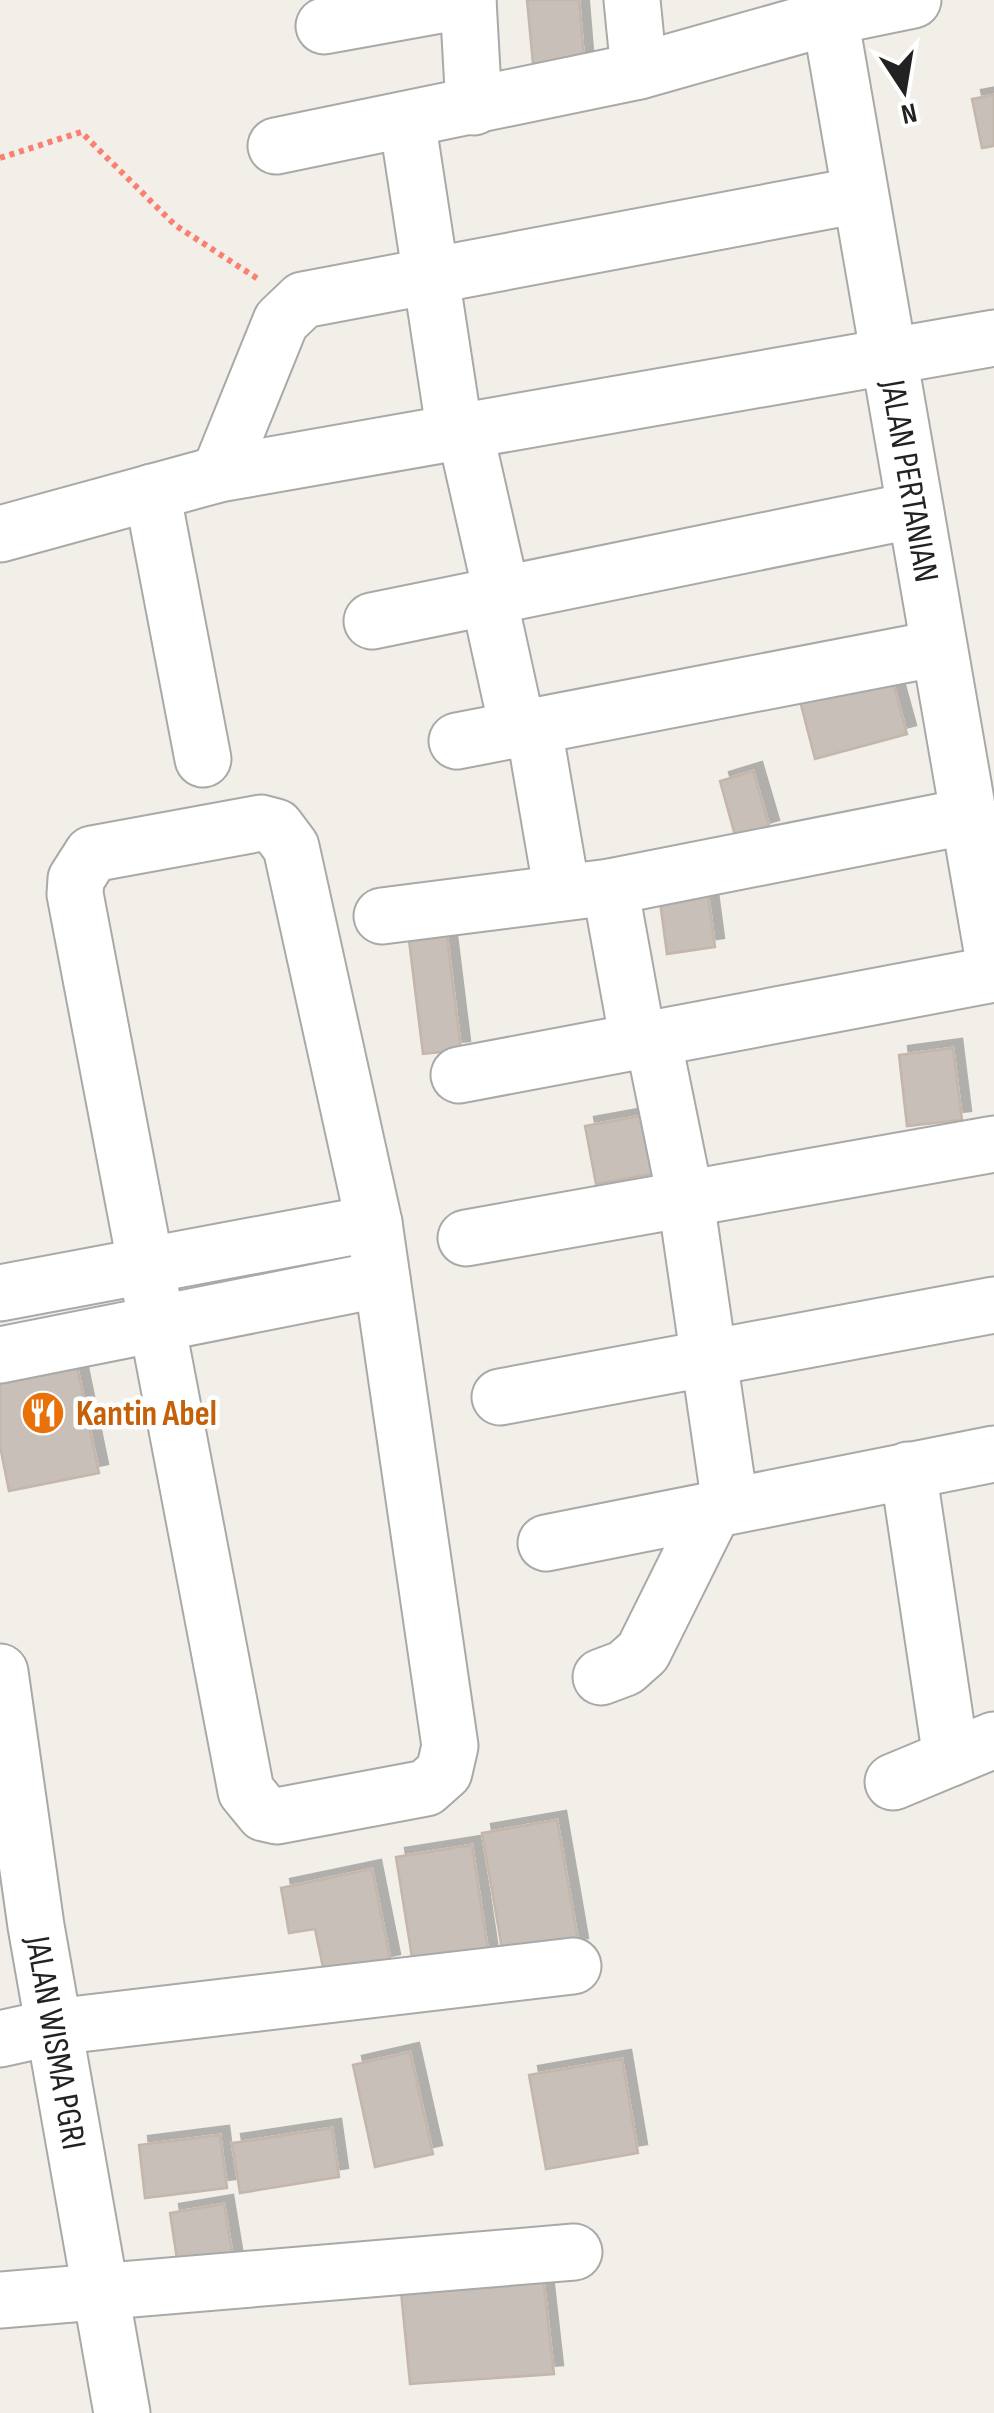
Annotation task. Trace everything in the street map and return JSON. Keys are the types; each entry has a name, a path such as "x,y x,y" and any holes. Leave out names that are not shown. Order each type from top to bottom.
{"street":[{"path":"324,26 468,0 474,107"},
{"path":"632,0 640,72"},
{"path":"276,146 640,72 828,8 912,0"},
{"name":"JALAN PERTANIAN","path":"828,8 994,962"},
{"path":"407,120 429,276 526,730 645,1040 686,1201 707,1358 722,1506 644,1652 626,1668 601,1676"},
{"path":"219,474 281,321 303,300 859,195"},
{"path":"0,534 219,474 994,338"},
{"path":"152,492 203,759"},
{"path":"372,621 914,510"},
{"path":"457,741 939,648"},
{"path":"382,916 586,889 969,816"},
{"path":"262,823 276,827 291,847 374,1223 450,1746 444,1772 426,1788 278,1816 254,1806 246,1792 161,1326 74,894 76,879 92,854 262,823"},
{"path":"459,1075 994,974"},
{"path":"466,1238 994,1144"},
{"path":"0,1293 374,1223"},
{"path":"0,1355 161,1326 382,1278"},
{"path":"500,1397 994,1305"},
{"path":"546,1543 994,1454"},
{"path":"893,1782 973,1749 908,1470"},
{"name":"JALAN WISMA PGRI","path":"0,1672 8,1767 122,2413"},
{"path":"0,2039 54,2027 573,1966"},
{"path":"0,2300 99,2288 574,2252"}],"path":[{"path":"0,158 81,132 175,225 247,274 303,300"}],"building":[{"path":"527,0 579,0 584,60 533,64"},
{"path":"994,95 994,146 982,148 972,99"},
{"path":"891,676 907,734 815,759 800,701"},
{"path":"753,771 770,829 736,839 720,781"},
{"path":"707,887 715,947 667,954 659,894"},
{"path":"444,912 461,1050 423,1054 406,916"},
{"path":"953,1048 962,1120 907,1126 899,1055"},
{"path":"646,1115 657,1173 596,1184 585,1126"},
{"name":"Kantin Abel","path":"76,1362 99,1473 9,1491 0,1446 0,1379"},
{"path":"557,1820 579,1947 504,1960 482,1833"},
{"path":"472,1845 489,1958 414,1970 396,1857"},
{"path":"372,1869 391,1963 325,1977 315,1929 289,1933 281,1888"},
{"path":"410,2052 433,2154 375,2167 353,2065"},
{"path":"622,2059 638,2153 546,2169 529,2075"},
{"path":"332,2128 339,2177 240,2193 232,2143"},
{"path":"220,2135 227,2188 145,2198 139,2145"},
{"path":"224,2204 234,2264 179,2272 170,2213"},
{"path":"542,2268 554,2374 410,2384 400,2281"}],"place":[{"name":"Kantin Abel","path":"43,1413"}]}
